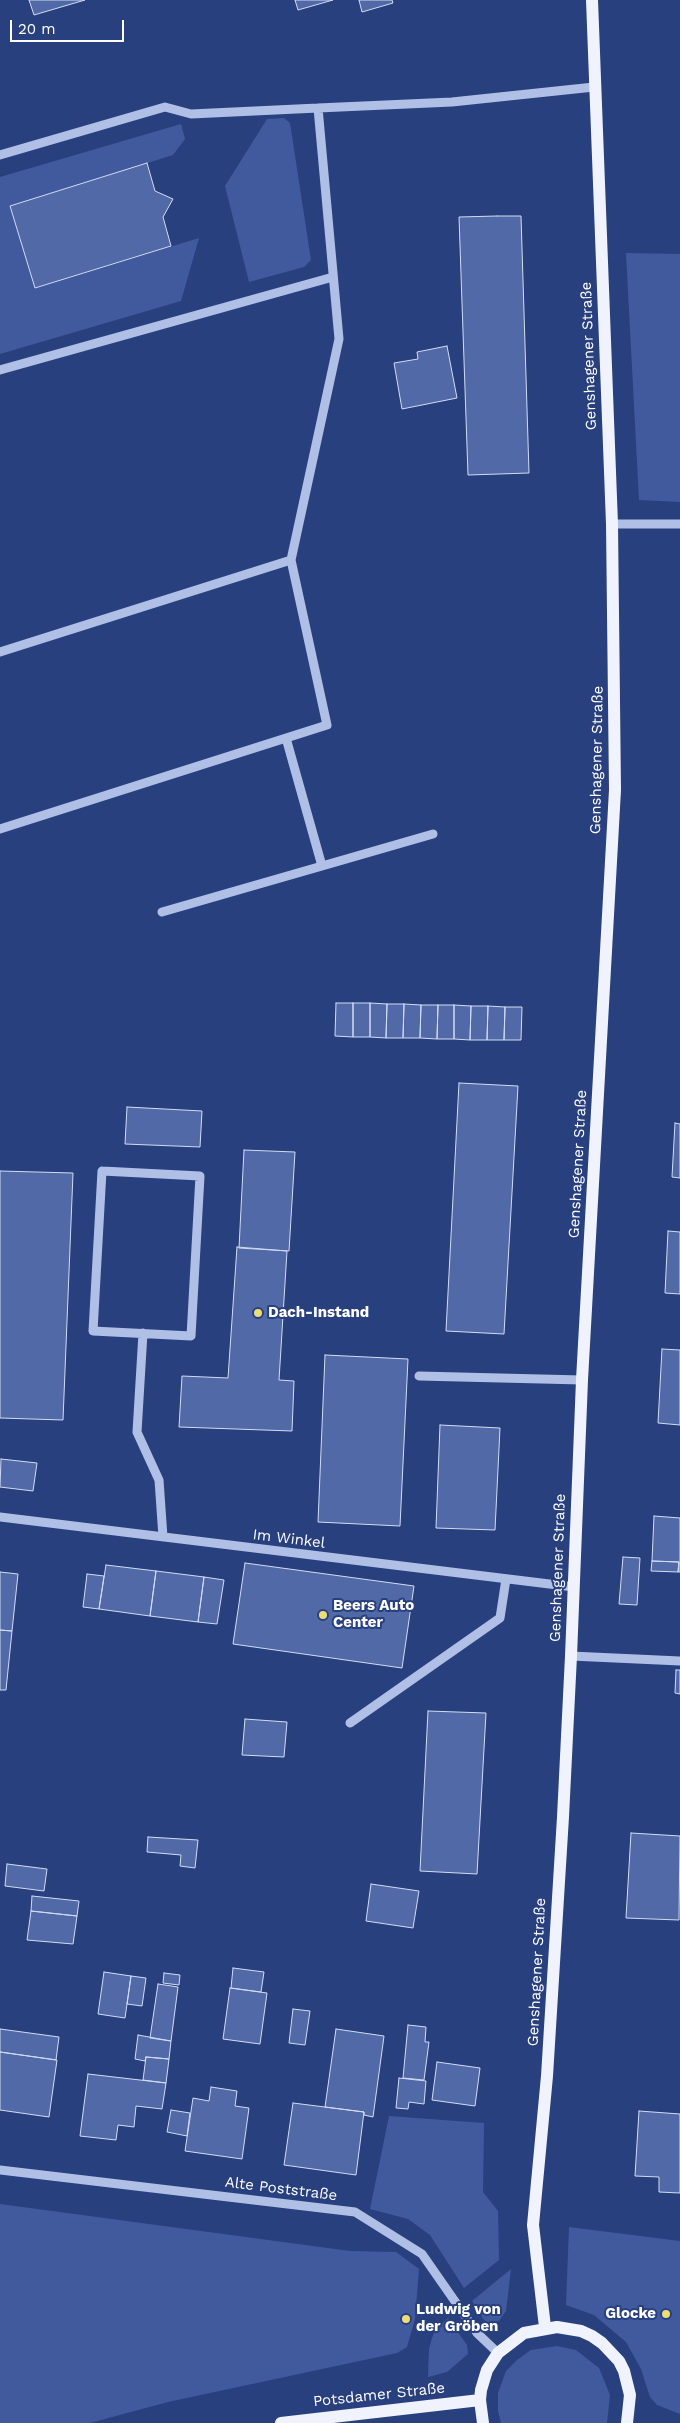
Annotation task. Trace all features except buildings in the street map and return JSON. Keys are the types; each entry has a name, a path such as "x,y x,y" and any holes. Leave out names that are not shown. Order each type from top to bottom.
{"main road":[{"name":"Genshagener Straße","path":"545,2327 533,2226 547,2076 572,1656 582,1380 615,790 612,524 592,0"},
{"path":"483,2423 480,2400 487,2370 498,2353 524,2333 545,2327 557,2326 581,2331 602,2343 611,2351 621,2366 628,2383 630,2407 627,2423"},
{"name":"Potsdamer Straße","path":"281,2423 480,2400"}],"street":[{"path":"0,155 165,107 191,114 452,102 594,87"},
{"path":"0,829 327,724 291,560 339,339 318,108"},
{"path":"0,370 332,278"},
{"path":"612,524 680,524"},
{"path":"0,652 291,560"},
{"path":"286,738 322,866"},
{"path":"162,912 433,834"},
{"path":"102,1171 200,1176 191,1336 143,1333 93,1331 102,1171"},
{"path":"143,1333 137,1432 160,1480 163,1537"},
{"path":"419,1376 582,1380"},
{"name":"Im Winkel","path":"0,1517 574,1587"},
{"path":"350,1722 500,1618 506,1579"},
{"path":"572,1656 680,1661"},
{"name":"Alte Poststraße","path":"0,2170 355,2212 422,2254 477,2333 498,2353"}],"shaded area":[{"path":"284,118 290,123 311,260 304,267 249,282 225,186 267,119"},
{"path":"181,124 185,139 173,155 10,206 36,288 199,238 181,301 0,354 0,177"},
{"path":"626,253 680,254 680,502 639,500"},
{"path":"389,2116 484,2123 483,2192 498,2211 499,2260 464,2288 430,2235 408,2219 370,2209"},
{"path":"0,2204 350,2251 396,2252 419,2269 415,2319 407,2347 397,2353 168,2402 90,2423 0,2423"},
{"path":"569,2227 680,2241 680,2414 657,2405 650,2397 641,2369 626,2342 594,2315 566,2305"},
{"path":"511,2269 506,2311 499,2321 490,2324 483,2319 472,2301"},
{"path":"448,2318 467,2345 468,2354 447,2372 428,2377 429,2349 432,2338 436,2329"},
{"path":"557,2346 576,2350 599,2368 610,2395 607,2423 501,2423 498,2411 498,2393 506,2371 531,2350"}],"place":[{"name":"Dach-Instand","path":"258,1313"},
{"name":"Beers Auto Center","path":"323,1615"},
{"name":"Glocke","path":"666,2314"},
{"name":"Ludwig von der Gröben","path":"406,2319"}]}
